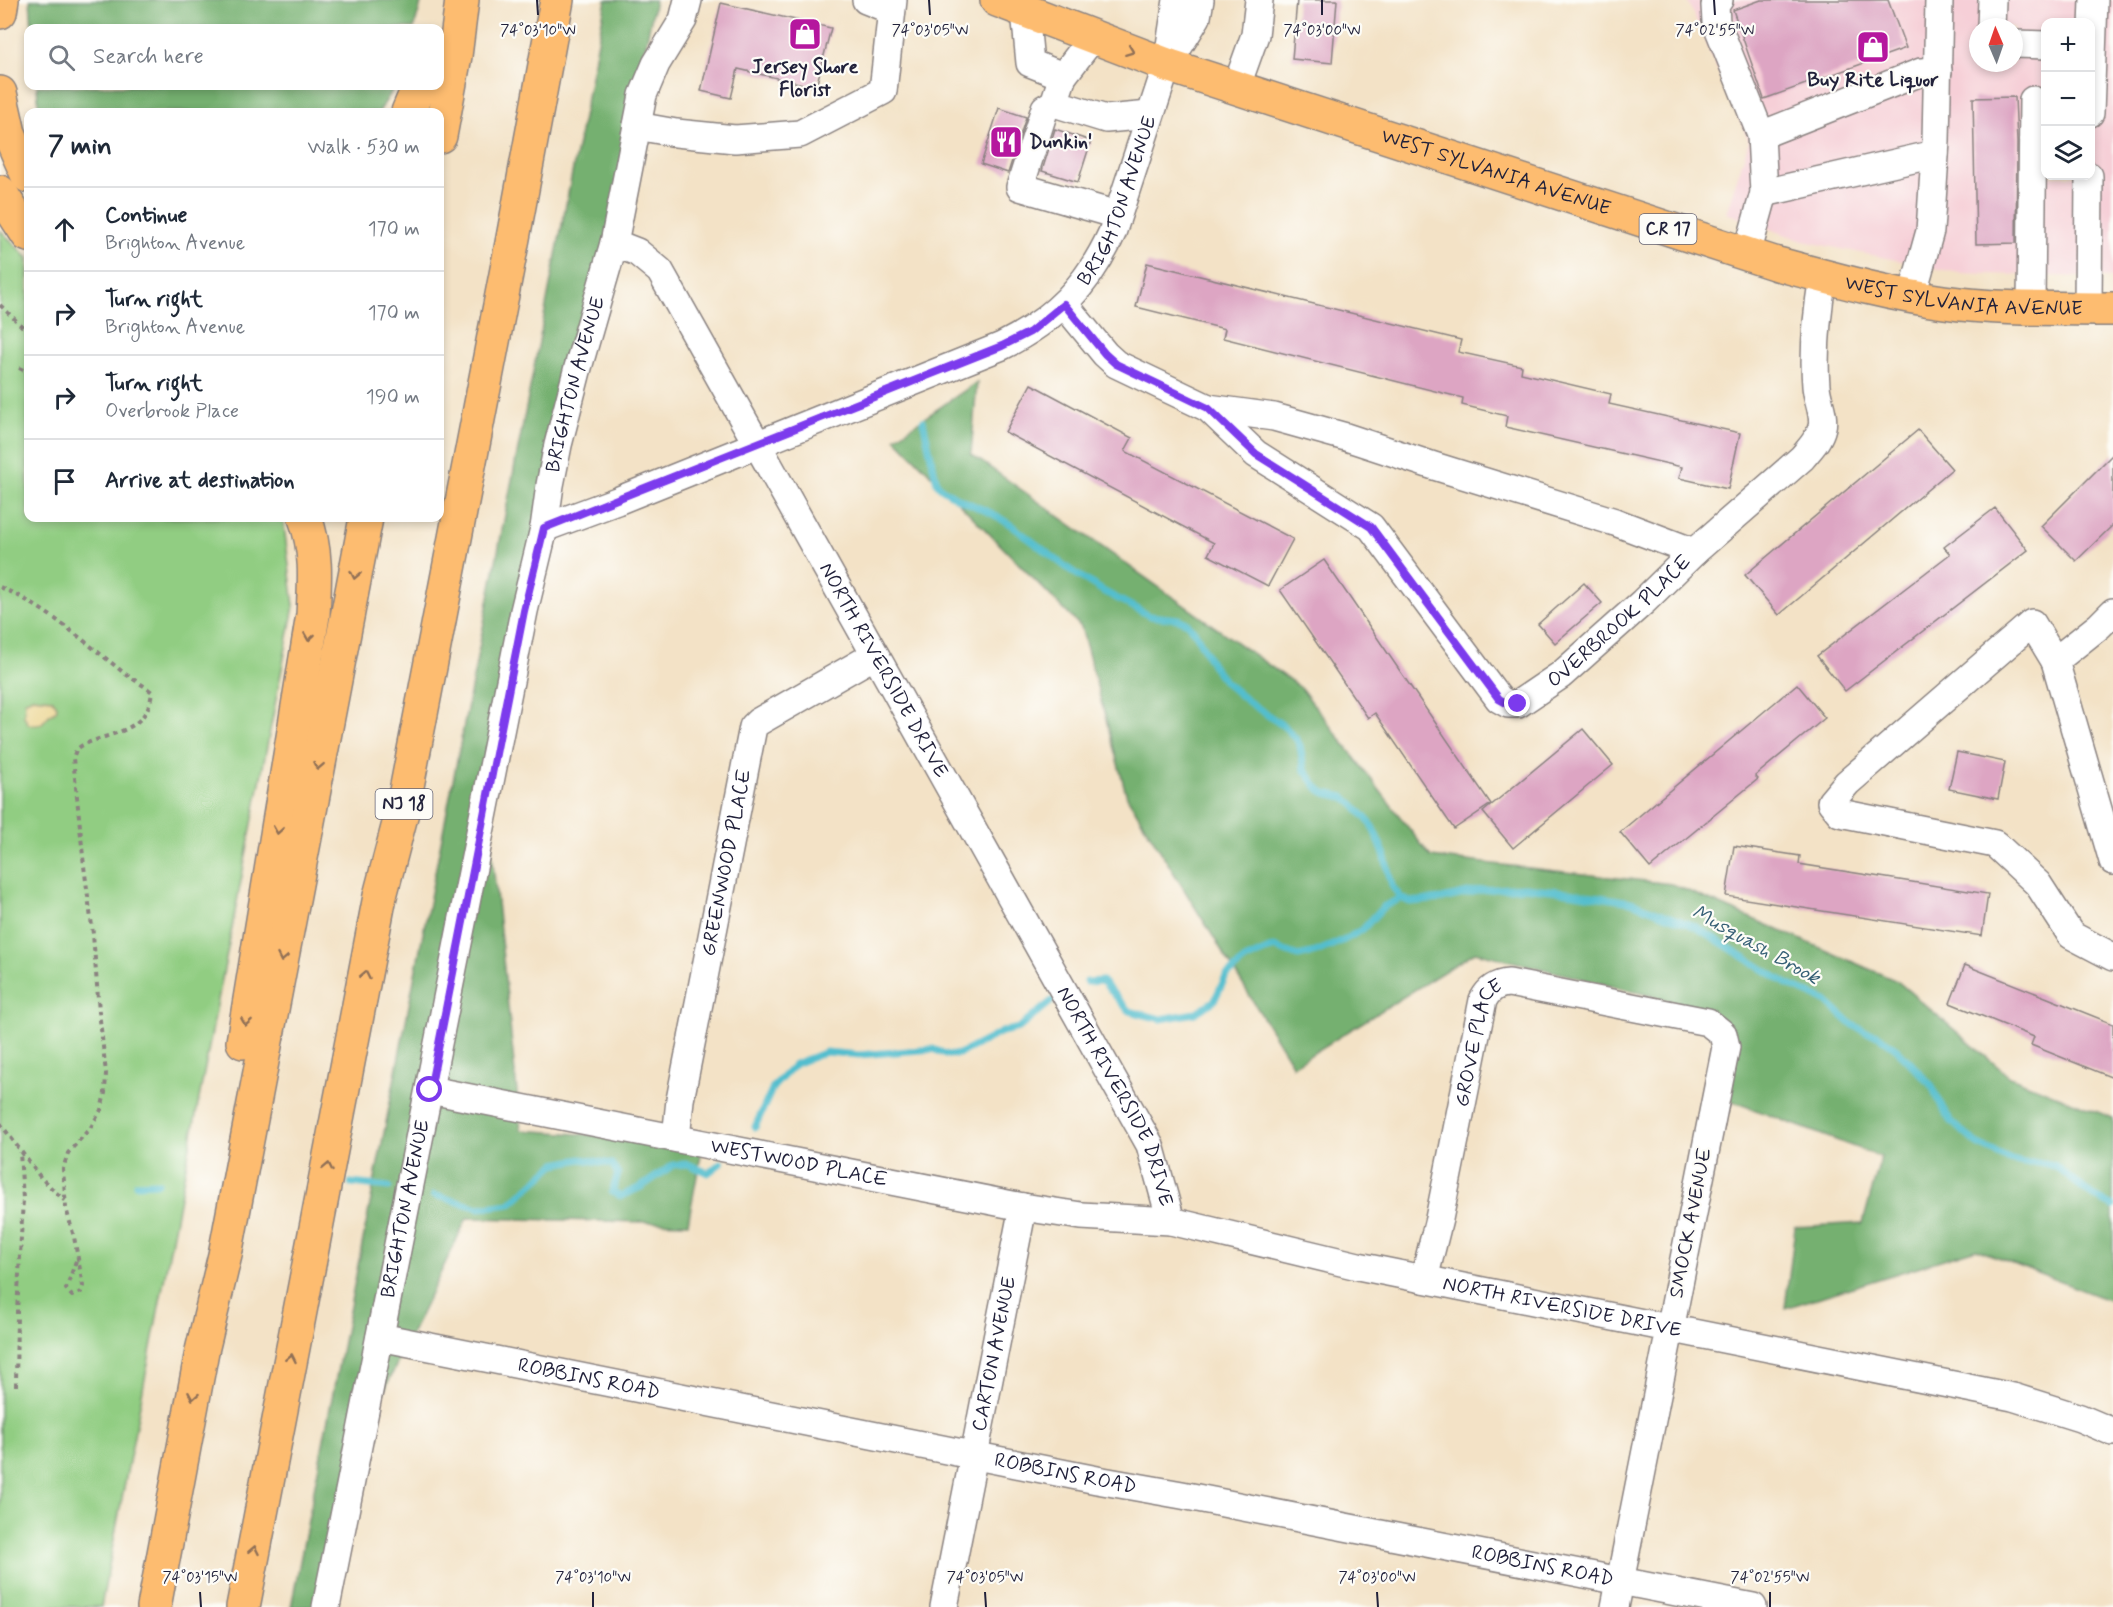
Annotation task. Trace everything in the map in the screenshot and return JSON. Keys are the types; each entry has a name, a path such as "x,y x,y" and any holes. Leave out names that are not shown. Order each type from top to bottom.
{"main road":[{"path":"0,12 2,0"},
{"path":"439,24 447,0"},
{"path":"444,115 462,0"},
{"name":"NJ 18","path":"243,1607 380,896 402,812 557,0"},
{"name":"WEST SYLVANIA AVENUE","path":"1011,5 1167,65 1747,254 1823,276 1912,296 1978,306 2100,309"},
{"path":"410,108 417,90"},
{"path":"0,93 9,133 24,167"},
{"path":"0,192 24,229"},
{"path":"202,1351 208,1256 313,615 316,571 313,546 305,522"},
{"path":"154,1607 202,1351 225,1255 365,522"}],"street":[{"name":"BRIGHTON AVENUE","path":"326,1607 522,623 544,528 558,445 614,243 644,95 656,64 683,20 688,0"},
{"path":"637,126 676,133 735,139 800,134 883,92 892,5 866,0"},
{"name":"BRIGHTON AVENUE","path":"544,528 1002,346 1030,332 1064,304 1089,276 1102,255 1117,215 1167,65 1177,0"},
{"name":"BRIGHTON AVENUE","path":"1167,65 1197,17 1200,0"},
{"path":"1236,88 1256,35 1259,0"},
{"path":"1719,0 1715,4 1716,22 1761,135 1764,193 1747,254"},
{"path":"1912,296 1929,231 1935,154 1940,0"},
{"path":"1991,18 1992,0"},
{"path":"2093,18 2094,0"},
{"path":"1011,5 1030,63 1063,76"},
{"path":"1093,37 1063,76 1054,103 1045,108 1020,187 1117,215"},
{"path":"2023,44 2041,45"},
{"path":"1761,135 1921,72 1938,71"},
{"path":"2031,307 2033,100"},
{"path":"1054,103 1106,119 1150,115"},
{"path":"1764,193 1935,154"},
{"path":"2090,180 2101,243 2100,309"},
{"name":"NORTH RIVERSIDE DRIVE","path":"614,243 637,252 660,271 1150,1145 1171,1221 1358,1266 2013,1397 2080,1418 2113,1432"},
{"path":"1208,408 1274,417 1346,437 1615,522 1694,552 1802,458 1821,430 1823,420 1816,386 1816,320 1823,276"},
{"name":"OVERBROOK PLACE","path":"1064,304 1116,364 1208,408 1256,454 1371,527 1499,699 1508,704 1518,704 1561,675 1643,602 1694,552"},
{"path":"2055,661 2113,612"},
{"path":"2113,861 2055,661 2032,623 1847,783 1831,802 1840,813 1995,844 2038,884 2071,935 2113,957"},
{"name":"GREENWOOD PLACE","path":"676,1138 680,1100 753,727 875,655"},
{"name":"GROVE PLACE","path":"1424,1279 1439,1219 1483,1000 1487,993 1494,987 1509,983 1708,1022"},
{"name":"SMOCK AVENUE","path":"1617,1594 1726,1047 1723,1034 1708,1022"},
{"name":"WESTWOOD PLACE","path":"430,1090 1023,1207 1081,1216 1171,1221"},
{"name":"CARTON AVENUE","path":"944,1607 1023,1207"},
{"name":"ROBBINS ROAD","path":"380,1336 1097,1480 1182,1495 1617,1594 1753,1607"}],"path":[{"path":"0,305 24,328"},
{"path":"18,368 24,370"},
{"path":"0,587 26,599 61,622 119,669 152,692 148,705 138,722 121,732 81,746 76,750 73,758 93,934 106,1083 97,1118 64,1160 65,1202 74,1237 83,1286 81,1292 72,1296 66,1289 77,1258"},
{"path":"0,1123 20,1152 48,1186 65,1202"},
{"path":"16,1386 23,1199 20,1152"}],"shaded area":[{"path":"1687,0 2113,0 2113,278 1959,273 1803,241 1726,213 1749,141"}],"green space":[{"path":"30,0 422,0 415,24 32,24"},
{"path":"606,0 655,0 488,816 521,1130 665,1140 702,1150 688,1223 467,1218 359,1443 326,1607 291,1607"},
{"path":"37,90 393,90 381,108 39,108"},
{"path":"0,230 24,254 24,522 284,522 294,606 101,1607 0,1607"},
{"path":"977,382 971,454 1301,688 1431,857 1672,884 1897,981 2010,1077 2113,1118 2113,1302 1976,1249 1785,1308 1795,1227 1863,1223 1881,1157 1726,1099 1708,1010 1475,952 1293,1066 1127,797 1081,627 895,438"}],"sand":[{"path":"32,697 52,699 57,706 56,711 39,725 28,724 24,716 25,701"}],"building":[{"path":"1297,0 1337,0 1332,63 1292,59"},
{"path":"1761,0 1888,0 1906,48 1764,99 1733,10"},
{"path":"721,3 831,28 816,87 738,69 731,98 701,91"},
{"path":"2015,97 2016,243 1976,244 1973,98"},
{"name":"Dunkin'","path":"999,108 1026,117 1008,173 981,164"},
{"path":"1055,129 1091,141 1078,182 1042,171"},
{"path":"1147,263 1461,340 1458,352 1522,366 1521,373 1611,394 1609,404 1740,433 1728,489 1679,478 1682,467 1505,427 1507,416 1462,405 1463,398 1223,338 1225,329 1136,307"},
{"path":"1031,384 1132,438 1125,451 1293,539 1268,586 1208,555 1214,543 1005,432"},
{"path":"1918,430 1952,469 1779,615 1745,575"},
{"path":"2113,454 2113,525 2076,561 2041,526"},
{"path":"1995,508 2028,550 1845,691 1817,656 1950,554 1944,547"},
{"path":"1324,560 1491,804 1454,829 1375,713 1368,718 1280,590"},
{"path":"1584,583 1602,603 1555,643 1538,624"},
{"path":"1797,684 1825,718 1755,776 1758,779 1650,868 1620,832"},
{"path":"1583,729 1613,765 1513,848 1483,812"},
{"path":"1957,752 2005,762 1998,799 1949,789"},
{"path":"1734,846 1800,856 1799,864 1988,894 1982,936 1726,896"},
{"path":"1965,965 2113,1024 2113,1078 2031,1045 2034,1037 1950,1003"}],"waterway":[{"name":"Musquash Brook","path":"923,421 937,483 941,488 1011,525 1070,570 1103,591 1150,616 1178,619 1187,623 1225,682 1246,700 1285,727 1297,740 1304,769 1317,787 1325,793 1344,797 1371,824 1384,853 1392,886 1401,898 1410,902 1442,899 1482,890 1524,887 1631,902 1696,927 1787,984 1826,1001 1850,1023 1866,1032 1878,1035 1897,1049 1932,1086 1951,1121 1977,1144 2011,1160 2055,1166 2093,1196 2113,1206"},
{"name":"Musquash Brook","path":"1087,982 1102,981 1129,1011 1161,1019 1195,1013 1214,1001 1226,976 1245,960 1274,947 1298,956 1316,952 1363,929 1383,907 1401,898"},
{"name":"Musquash Brook","path":"755,1127 773,1087 795,1064 826,1052 859,1055 933,1049 948,1055 959,1054 1002,1032 1019,1028 1053,1000"},
{"name":"Musquash Brook","path":"434,1195 479,1208 510,1204 555,1164 581,1159 612,1164 618,1174 612,1192 621,1196 641,1187 673,1165 688,1164 708,1173 721,1163"},
{"name":"Musquash Brook","path":"136,1184 158,1183"},
{"name":"Musquash Brook","path":"351,1183 389,1187"}],"place":[{"name":"Jersey Shore Florist","path":"805,34"},
{"name":"Buy Rite Liquor","path":"1873,47"},
{"name":"Dunkin'","path":"1006,142"}],"route":[{"path":"430,1090 524,611 544,528 617,501 1002,346 1030,332 1064,304 1116,364 1208,408 1256,454 1371,527 1499,699 1508,704 1518,704"}]}
